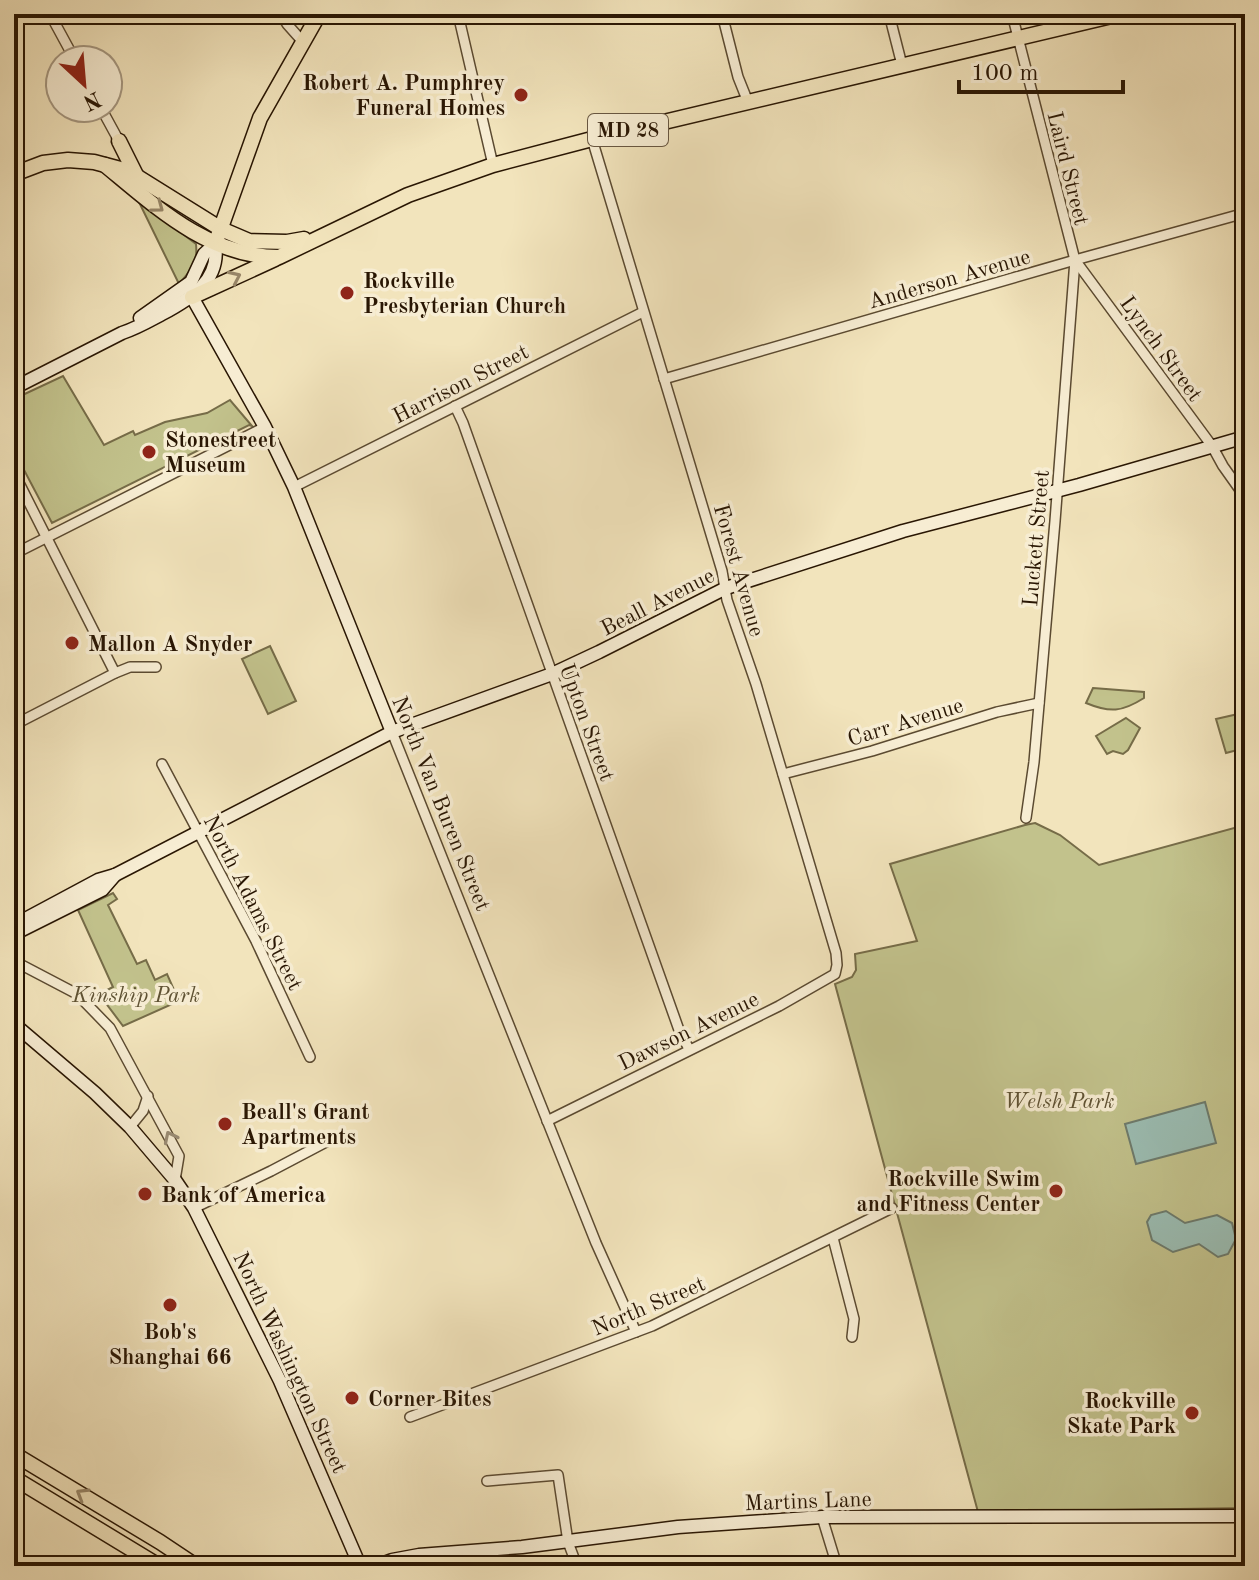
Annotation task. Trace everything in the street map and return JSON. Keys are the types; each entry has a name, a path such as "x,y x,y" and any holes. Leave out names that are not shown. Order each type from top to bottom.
{"main road":[{"path":"215,244 260,118 319,14"},
{"name":"MD 28","path":"279,257 408,195 493,165 1120,14"},
{"path":"119,141 113,155 99,164 189,231 215,244 257,257 279,257"},
{"path":"119,141 138,177"},
{"name":"MD 28","path":"14,174 43,163 68,160 99,164 128,171 221,229 249,241 287,242 324,236"},
{"path":"192,297 279,257"},
{"path":"14,1454 191,1563"},
{"path":"14,1478 159,1566"},
{"path":"82,1520 91,1519 116,1532 133,1525"},
{"path":"134,1550 143,1546 162,1557 191,1563"}],"street":[{"path":"50,14 66,44"},
{"path":"281,14 303,42"},
{"path":"458,14 493,165"},
{"path":"722,14 738,77 748,102"},
{"path":"889,14 902,65"},
{"name":"Laird Street","path":"1012,14 1075,260"},
{"path":"110,124 119,141"},
{"name":"Forest Avenue","path":"592,139 722,571 727,600 783,774 837,965"},
{"name":"Anderson Avenue","path":"664,379 1245,213"},
{"path":"14,388 135,329 192,297 202,288 217,257 215,244"},
{"path":"122,333 191,282 204,254 215,244"},
{"name":"Lynch Street","path":"1075,260 1212,446 1245,497"},
{"name":"Luckett Street","path":"1026,818 1034,762 1075,260"},
{"name":"North Van Buren Street","path":"192,297 265,427 294,487 604,1262 636,1332"},
{"name":"Harrison Street","path":"294,487 643,312"},
{"name":"Upton Street","path":"455,406 679,1030 689,1049"},
{"path":"14,554 265,427"},
{"name":"Beall Avenue","path":"14,925 392,732 552,674 726,588 903,531 1245,437"},
{"path":"14,473 115,673"},
{"path":"14,725 115,673 130,667 156,667"},
{"name":"Carr Avenue","path":"783,774 872,751 997,712 1039,703"},
{"name":"North Adams Street","path":"162,764 256,941 310,1057"},
{"name":"Beall Avenue","path":"14,934 102,890 115,875"},
{"name":"North Washington Street","path":"14,961 77,994 110,1028 179,1156 175,1180"},
{"name":"Dawson Avenue","path":"547,1121 779,1006 835,974 837,965"},
{"name":"North Washington Street","path":"14,1024 88,1086 130,1127 175,1180 194,1208 280,1381 360,1566"},
{"path":"130,1127 143,1111 148,1096"},
{"path":"194,1208 328,1141"},
{"name":"North Street","path":"410,1417 652,1326 892,1208"},
{"path":"833,1238 854,1319 852,1337"},
{"path":"487,1481 558,1475 568,1542 577,1566"},
{"name":"Martins Lane","path":"376,1566 419,1555 568,1542 678,1527 822,1517 1245,1516"},
{"path":"822,1517 837,1566"}],"green space":[{"path":"138,200 196,244 195,262 179,284"},
{"path":"63,376 104,445 133,431 135,435 165,422 207,413 230,400 252,426 52,523 14,451 14,399"},
{"path":"270,646 296,701 268,714 242,659"},
{"path":"1093,688 1144,692 1144,698 1116,710 1102,708 1086,703"},
{"path":"1238,714 1245,748 1226,753 1216,719"},
{"path":"1126,718 1140,728 1123,754 1113,751 1107,754 1096,736"},
{"name":"Welsh Park","path":"1035,823 1060,835 1099,865 1245,825 1245,1508 978,1512 835,984 852,977 856,970 855,954 917,941 890,864"},
{"name":"Kinship Park","path":"113,893 117,899 108,905 137,964 146,960 155,980 167,974 179,1001 123,1026 99,994 113,987 78,910"}],"water":[{"path":"1205,1102 1216,1143 1136,1164 1125,1124"},
{"path":"1166,1211 1185,1223 1217,1215 1232,1223 1236,1239 1228,1254 1218,1257 1199,1244 1173,1252 1152,1240 1147,1222 1151,1215"}],"place":[{"name":"Robert A. Pumphrey Funeral Homes","path":"521,95"},
{"name":"Rockville Presbyterian Church","path":"347,293"},
{"name":"Stonestreet Museum","path":"149,452"},
{"name":"Mallon A Snyder","path":"72,643"},
{"name":"Beall's Grant Apartments","path":"225,1124"},
{"name":"Rockville Swim and Fitness Center","path":"1056,1191"},
{"name":"Bank of America","path":"145,1194"},
{"name":"Bob's Shanghai 66","path":"170,1305"},
{"name":"Corner Bites","path":"352,1398"},
{"name":"Rockville Skate Park","path":"1192,1413"}]}
